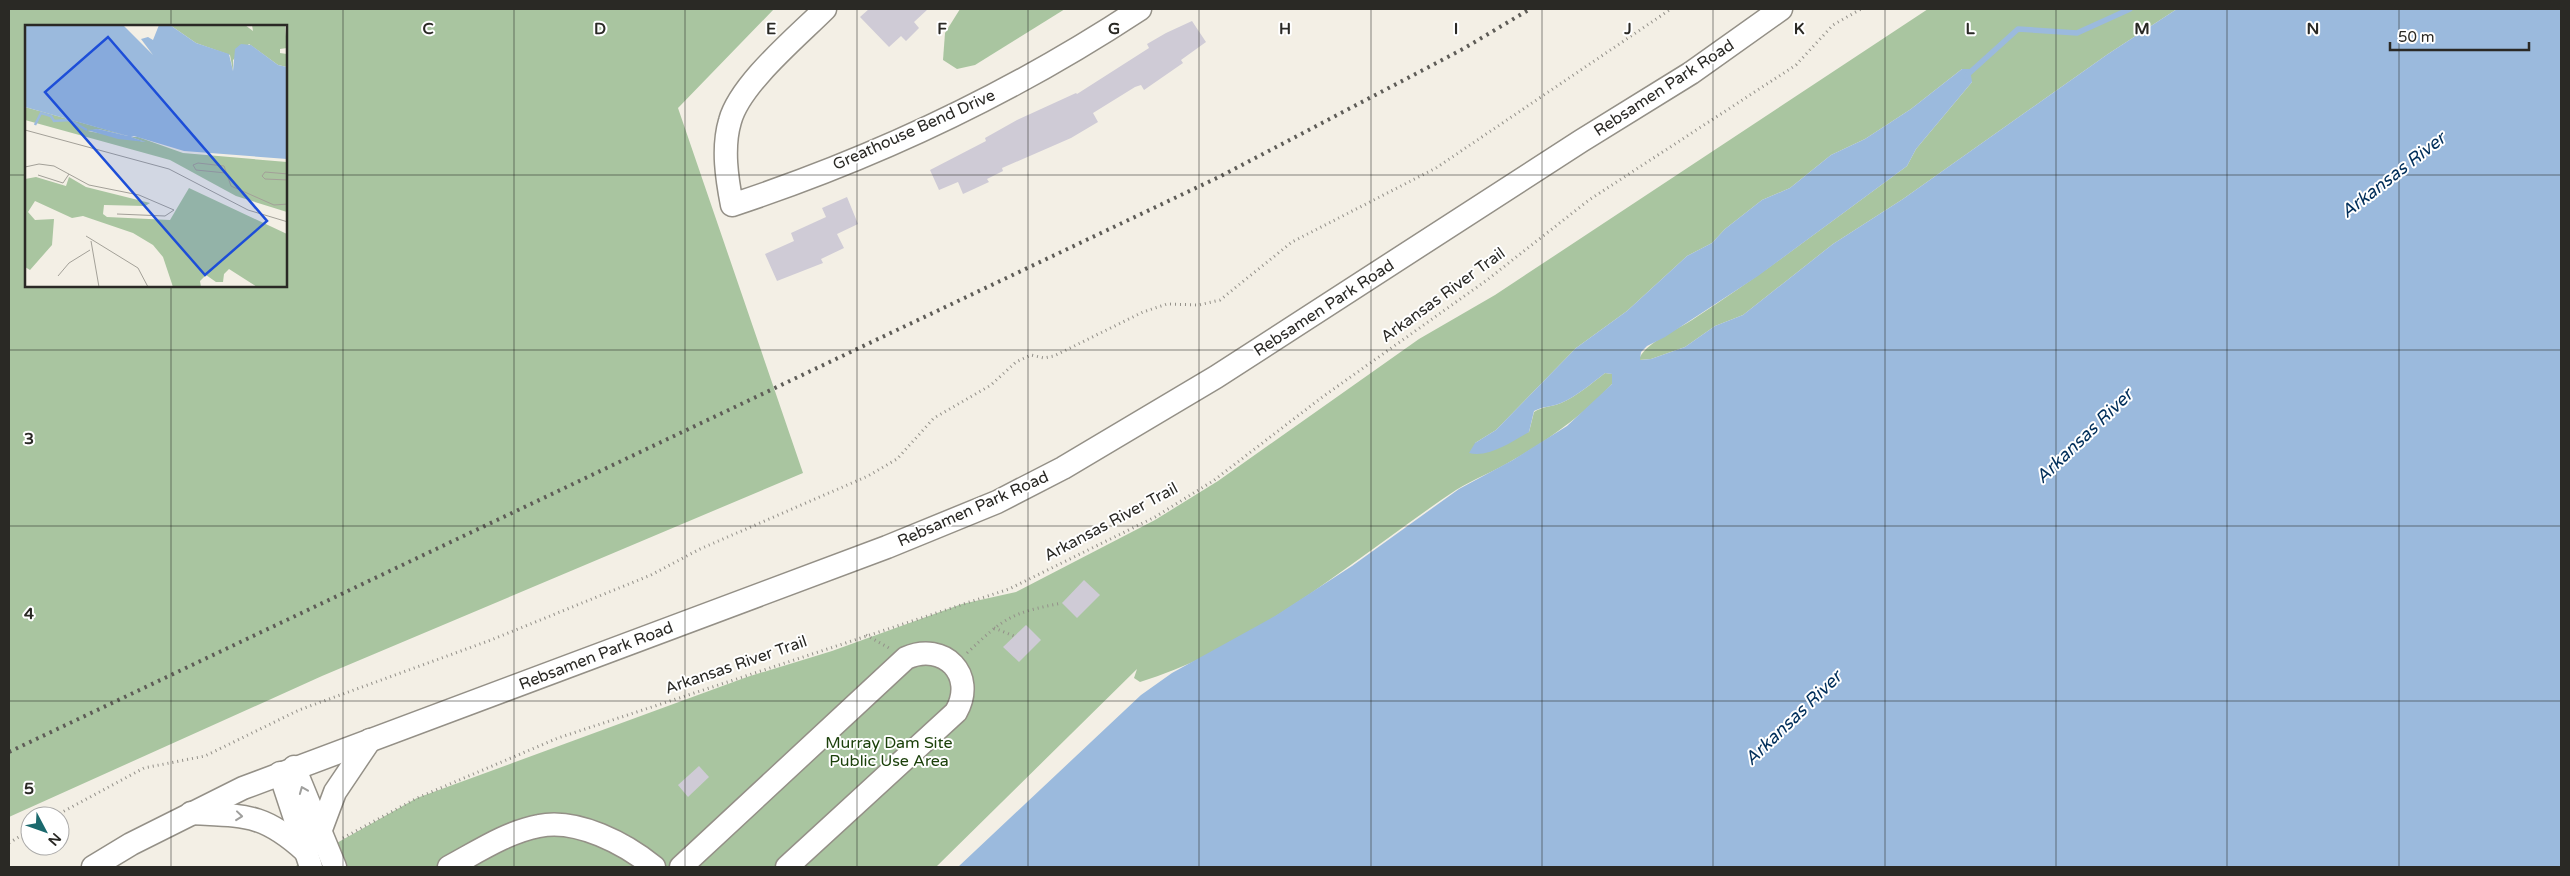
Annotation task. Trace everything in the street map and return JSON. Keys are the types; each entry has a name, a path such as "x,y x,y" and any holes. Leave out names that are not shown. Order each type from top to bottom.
{"street":[{"name":"Greathouse Bend Drive","path":"825,9 756,80 736,107 729,122 726,150 732,205 854,158 967,110 1100,35 1140,9"},
{"name":"Rebsamen Park Road","path":"93,867 190,813 287,770 896,544 997,502 1064,468 1216,377 1581,141 1691,73 1781,9"},
{"path":"681,867 906,658 927,652 942,657 954,665 961,676 963,686 961,704 956,712 787,867"},
{"path":"320,853 335,792 370,740"},
{"path":"287,770 320,853"},
{"path":"190,813 260,820 276,827 320,853"},
{"path":"449,867 483,858 527,829 541,825 561,826 610,839 627,847 654,867"}],"path":[{"path":"70,808 144,768 205,756 299,710 491,640 651,575 700,548 868,476 897,459 934,418 991,385 1024,358 1031,355 1044,358 1054,356 1080,341 1167,304 1199,305 1220,300 1292,242 1436,168 1671,9"},
{"name":"Arkansas River Trail","path":"320,853 417,798 558,738 865,634 1009,589 1164,512 1213,481 1321,398 1487,280 1589,200 1796,65 1833,25 1861,9"},
{"path":"954,665 1004,620 1020,612 1062,603"},
{"path":"994,628 1014,636"},
{"path":"865,634 906,658"},
{"path":"9,842 20,836"}],"green space":[{"path":"9,9 774,9 678,108 803,473 322,676 33,806 20,806 20,812 9,817"},
{"path":"960,9 1065,9 975,65 957,69 943,60 945,33"},
{"name":"Murray Dam Site Public Use Area","path":"1928,9 2177,9 2108,54 1903,199 1833,244 1743,315 1715,326 1685,347 1651,359 1639,360 1647,348 1662,337 1692,320 1747,283 1907,166 1916,149 1972,82 1962,69 1911,109 1865,139 1831,155 1790,188 1762,200 1725,229 1712,243 1687,256 1627,311 1576,348 1496,430 1475,443 1529,432 1534,412 1567,400 1584,390 1605,373 1613,374 1612,384 1578,416 1527,452 1456,490 1304,598 1225,646 1183,666 1140,682 1134,678 1137,669 936,867 294,867 417,798 747,677 832,651 962,604 1016,592 1155,520 1218,481 1419,339 1495,295"}],"water":[{"name":"Arkansas River","path":"2177,9 2561,9 2561,867 958,867 1141,695 1172,673 1275,616 1352,566 1459,489 1513,460 1567,426 1612,384 1612,374 1605,373 1561,403 1534,411 1529,432 1492,451 1477,454 1469,453 1475,443 1496,430 1576,348 1627,311 1687,256 1712,243 1725,229 1762,200 1790,188 1831,155 1865,139 1911,109 1962,69 1970,69 1972,82 1916,149 1907,166 1758,276 1665,337 1647,346 1641,352 1640,360 1651,359 1685,347 1715,326 1743,315 1833,244 1903,199 2108,54"}],"building":[{"path":"869,9 928,9 914,22 919,28 906,41 901,36 889,47 860,17"},
{"path":"1192,21 1206,42 1181,60 1183,63 1144,90 1141,85 1135,87 1093,113 1098,122 1071,138 1002,168 1003,171 987,179 989,182 963,194 958,182 939,190 930,170 986,141 985,138 1017,120 1077,94 1149,48 1147,44"},
{"path":"847,197 858,224 837,234 844,248 821,259 823,263 777,281 765,254 794,241 791,233 826,217 822,208"},
{"path":"1084,580 1100,595 1077,618 1062,603"},
{"path":"1026,625 1041,640 1019,662 1003,647"},
{"path":"699,766 709,777 688,797 678,785"}],"waterway":[{"path":"1966,76 2018,29 2077,33 2130,9"}],"railway":[{"path":"9,752 1221,176 1463,49 1530,9"}]}
